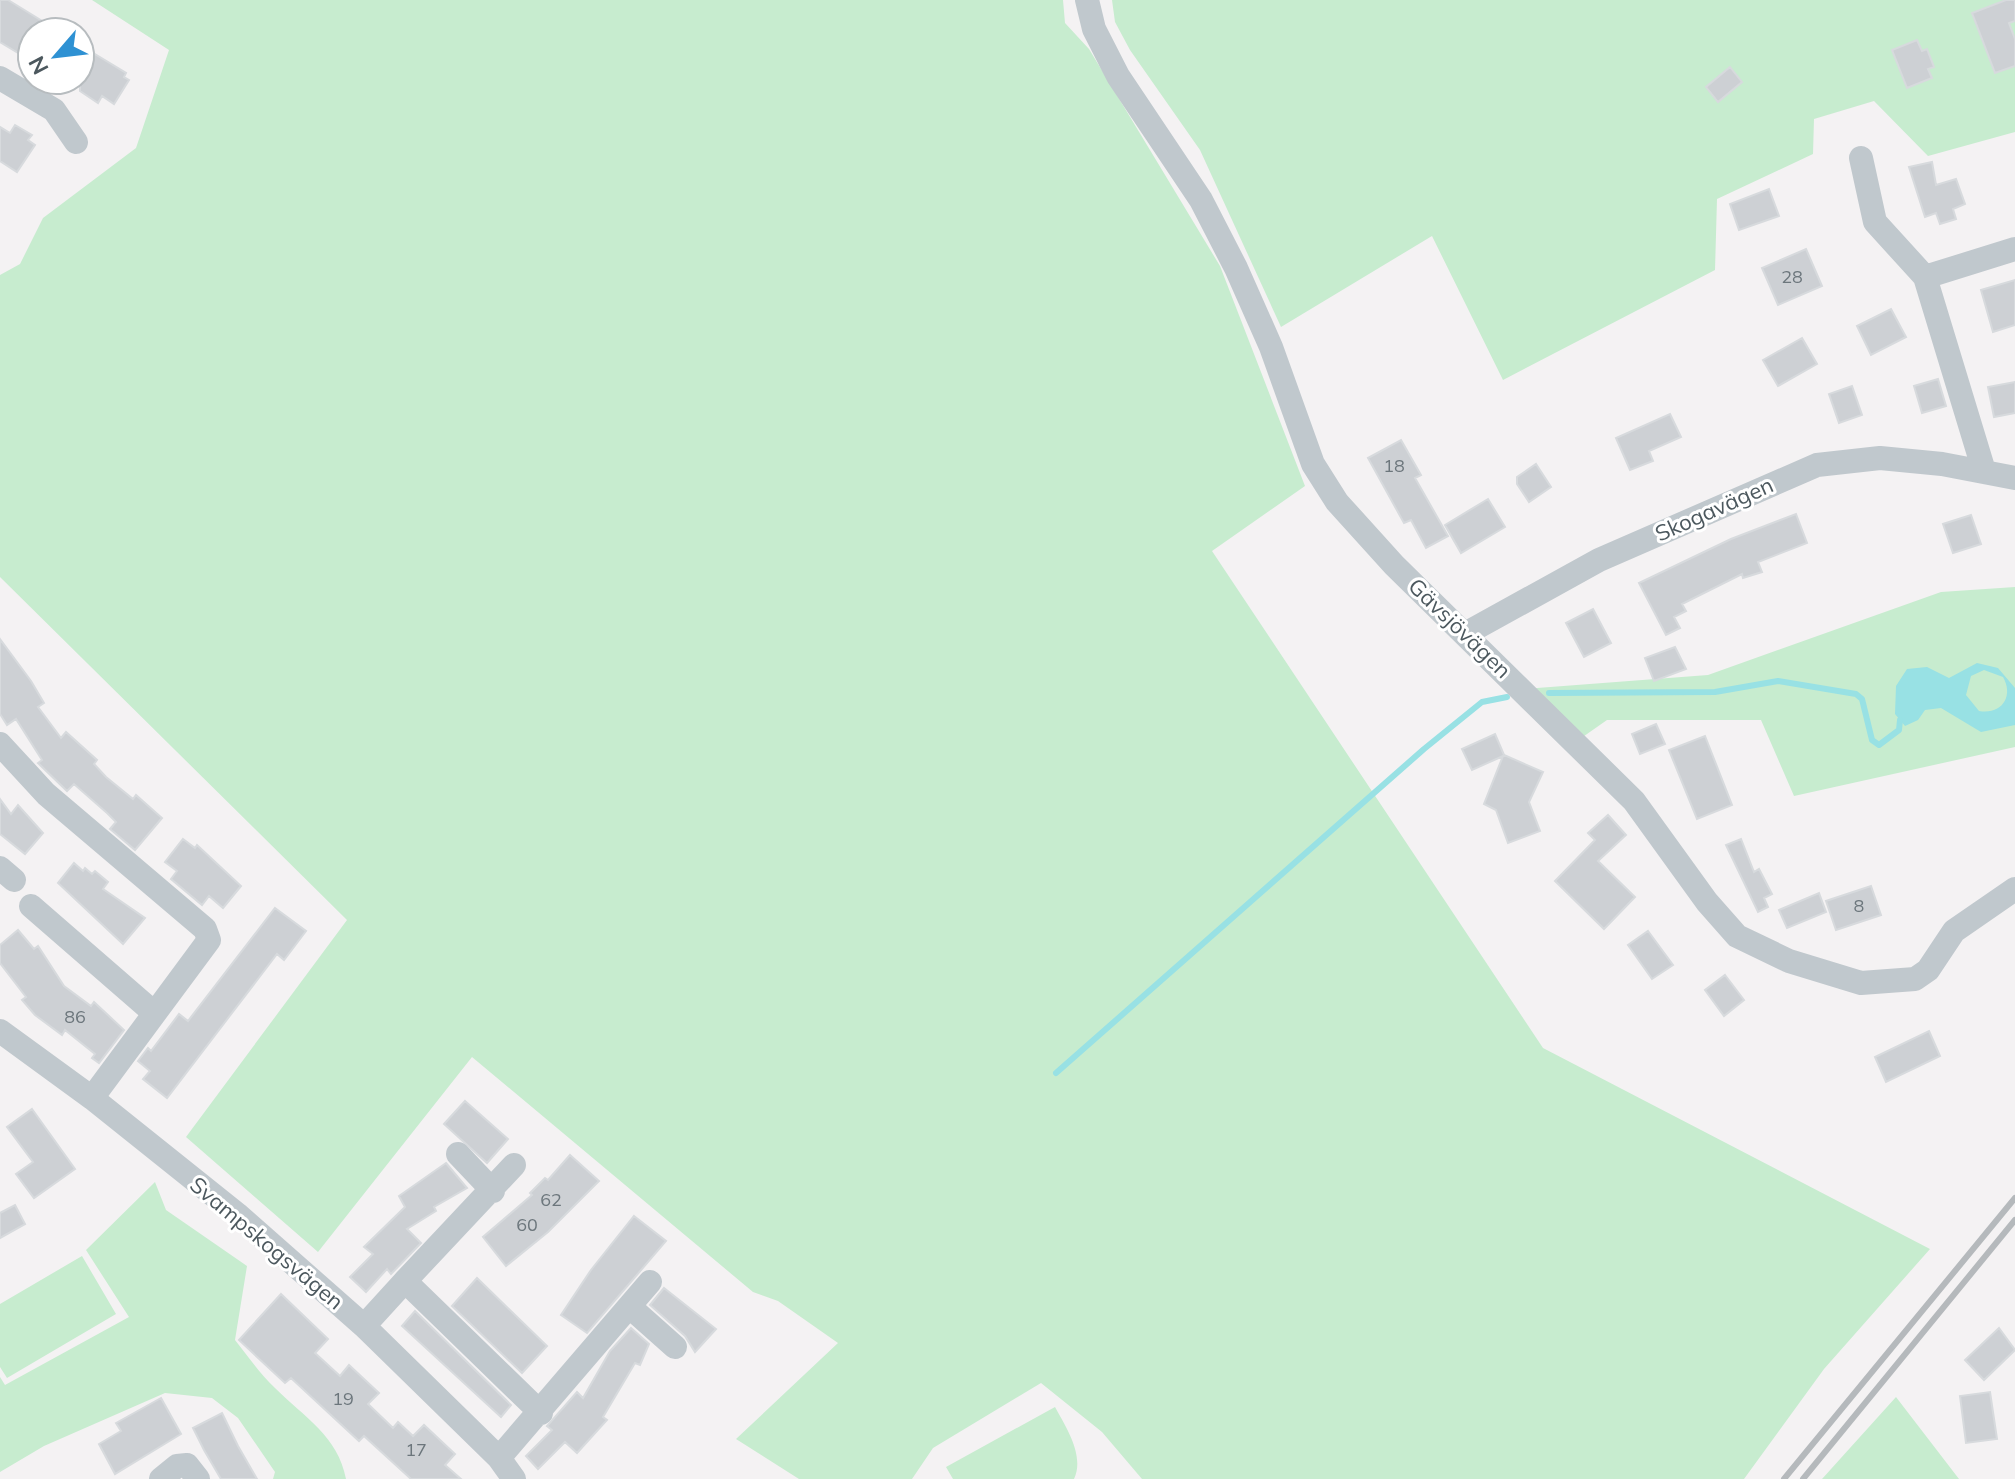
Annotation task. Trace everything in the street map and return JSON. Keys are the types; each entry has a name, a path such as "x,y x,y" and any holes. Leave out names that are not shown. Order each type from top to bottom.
{"street":[{"name":"Gävsjövägen","path":"1087,0 1094,29 1118,76 1201,200 1236,268 1271,347 1313,464 1337,502 1634,801 1707,902 1737,936 1789,961 1861,983 1915,979 1928,970 1954,931 2015,889"},
{"path":"0,78 54,110 76,142"},
{"path":"1861,158 1875,222 1925,277 1984,471"},
{"path":"1925,277 2015,249"},
{"name":"Skogavägen","path":"1465,634 1599,560 1817,465 1880,458 2015,478"},
{"path":"0,744 46,794 205,929 209,940 92,1098"},
{"path":"31,906 153,1012"},
{"name":"Svampskogsvägen","path":"0,1031 92,1098 237,1214 364,1326 499,1458 514,1479"},
{"path":"458,1154 493,1191"},
{"path":"364,1326 514,1165"},
{"path":"405,1281 541,1413"},
{"path":"499,1458 541,1413 650,1282"},
{"path":"630,1307 675,1347"},
{"path":"161,1479 177,1466 187,1465 198,1479"}],"green space":[{"path":"92,0 1063,0 1065,23 1089,49 1220,266 1305,486 1212,551 1543,1048 1930,1249 1824,1369 1744,1479 1142,1479 1102,1432 1041,1383 933,1448 912,1479 799,1479 736,1439 838,1343 778,1301 753,1292 472,1057 318,1252 186,1137 347,920 0,577 0,275 20,264 43,218 136,148 169,50"},
{"path":"1112,0 2015,0 2015,132 1928,156 1874,101 1814,119 1813,154 1717,199 1715,270 1503,380 1432,236 1281,327 1200,150 1130,50 1115,22"},
{"path":"2015,587 2015,747 1794,796 1761,720 1607,720 1577,741 1523,689 1708,675 1941,592"},
{"path":"155,1182 166,1210 247,1266 235,1340 270,1383 328,1439 342,1464 346,1479 273,1479 275,1472 238,1418 212,1398 165,1393 44,1446 0,1472 0,1377 5,1385 129,1317 86,1250"},
{"path":"82,1256 116,1314 7,1378 0,1367 0,1304"},
{"path":"1896,1397 1959,1479 1822,1479"},
{"path":"1055,1407 1076,1451 1074,1479 953,1479 946,1467"}],"water":[{"path":"1977,663 1998,668 2015,688 2015,725 1981,732 1941,708 1925,710 1918,720 1905,726 1895,714 1896,686 1907,669 1927,667 1949,678","holes":["1984,670 2003,677 2007,691 2004,703 1994,710 1979,711 1966,695 1971,676"]}],"building":[{"path":"0,0 8,0 34,16 16,16 16,52 0,42"},
{"path":"2006,0 2015,0 2015,21 2009,23 2015,39 2015,66 1995,73 1972,13"},
{"path":"1917,40 1922,51 1927,49 1934,67 1928,69 1932,78 1907,88 1892,50"},
{"path":"96,55 126,73 124,77 129,80 114,104 102,96 98,103 88,96 96,96"},
{"path":"1730,67 1742,82 1718,102 1706,87"},
{"path":"15,125 32,135 28,140 35,145 17,172 0,161 0,127 10,133"},
{"path":"1932,162 1936,185 1956,179 1965,204 1953,209 1956,219 1940,224 1936,213 1925,217 1909,167"},
{"path":"1769,189 1779,216 1739,230 1730,204"},
{"path":"1806,249 1822,286 1778,305 1762,268"},
{"path":"2015,280 2015,325 1993,332 1981,290"},
{"path":"1891,309 1906,337 1871,355 1857,326"},
{"path":"1802,338 1817,364 1778,386 1763,360"},
{"path":"1938,379 1946,406 1922,413 1914,386"},
{"path":"2015,382 2015,413 1994,417 1988,387"},
{"path":"1852,386 1862,415 1839,423 1829,394"},
{"path":"1670,414 1681,437 1649,451 1653,461 1630,470 1616,438"},
{"path":"1401,440 1421,475 1415,478 1448,536 1426,548 1411,520 1404,523 1368,458"},
{"path":"1536,464 1551,487 1529,502 1517,484 1517,477"},
{"path":"1488,499 1505,527 1461,553 1445,525"},
{"path":"1796,514 1807,543 1758,562 1762,572 1743,578 1742,574 1682,604 1686,611 1674,617 1680,628 1666,635 1639,583 1731,539"},
{"path":"1971,515 1981,544 1953,553 1943,524"},
{"path":"1593,609 1611,643 1584,657 1566,623"},
{"path":"0,639 31,681 44,703 38,707 61,738 66,732 97,760 94,764 106,777 133,799 136,795 162,818 135,850 110,829 116,822 107,813 74,784 67,791 38,763 42,760 16,719 7,725 0,714"},
{"path":"1675,647 1686,669 1654,681 1645,658"},
{"path":"1656,724 1665,744 1640,754 1632,734"},
{"path":"1495,734 1504,755 1543,772 1529,802 1540,831 1508,843 1496,810 1484,804 1503,756 1472,770 1462,749"},
{"path":"1705,736 1732,805 1697,819 1669,750"},
{"path":"0,799 11,814 18,805 43,833 25,854 0,834"},
{"path":"1608,815 1626,835 1598,861 1635,897 1604,929 1555,881 1595,840 1588,833"},
{"path":"183,839 195,848 197,845 241,886 223,908 209,896 202,905 171,879 177,871 165,862"},
{"path":"1741,839 1754,872 1759,869 1772,894 1764,898 1768,907 1758,912 1726,845"},
{"path":"74,863 83,871 85,868 92,874 95,871 108,882 103,889 145,918 123,944 58,883"},
{"path":"1871,886 1881,915 1836,930 1826,901"},
{"path":"1819,893 1826,912 1787,928 1779,910"},
{"path":"275,908 306,931 284,960 277,954 167,1098 143,1079 150,1071 138,1061 148,1048 151,1051 179,1014 188,1021"},
{"path":"18,930 34,949 38,946 64,986 91,1006 94,1002 124,1030 99,1063 92,1058 95,1054 65,1030 62,1035 35,1015 22,1000 26,997 0,963 0,945"},
{"path":"1648,931 1673,965 1652,979 1628,945"},
{"path":"1725,975 1744,1000 1724,1016 1705,990"},
{"path":"1929,1031 1940,1056 1886,1082 1875,1057"},
{"path":"465,1101 508,1139 487,1163 444,1124"},
{"path":"32,1109 75,1169 34,1198 16,1174 33,1162 7,1127"},
{"path":"570,1155 599,1181 548,1232 506,1266 483,1237 532,1195 530,1193 545,1178 548,1180"},
{"path":"446,1163 467,1188 434,1207 436,1211 407,1229 421,1243 391,1274 387,1269 366,1292 350,1277 373,1254 364,1247 405,1207 399,1196"},
{"path":"15,1205 25,1224 0,1238 0,1213"},
{"path":"634,1216 666,1241 587,1333 561,1315 591,1270"},
{"path":"477,1278 547,1346 522,1373 452,1306"},
{"path":"664,1288 716,1329 695,1352 685,1336 650,1305"},
{"path":"281,1294 328,1339 315,1353 340,1376 349,1365 379,1393 368,1404 393,1428 398,1422 413,1436 424,1425 455,1454 445,1465 461,1479 411,1479 364,1436 359,1441 291,1378 285,1383 239,1340"},
{"path":"415,1311 511,1405 501,1417 402,1326"},
{"path":"631,1328 649,1344 640,1365 635,1363 603,1417 607,1420 577,1453 565,1442 538,1469 526,1456 552,1430 547,1426 577,1392 583,1398 610,1351"},
{"path":"1999,1328 2015,1350 1984,1380 1965,1360"},
{"path":"1990,1392 1997,1439 1966,1443 1960,1396"},
{"path":"161,1398 181,1434 115,1474 99,1444 121,1431 116,1423"},
{"path":"222,1413 257,1479 221,1479 204,1450 193,1428"}],"waterway":[{"path":"1549,693 1715,692 1778,681 1856,694 1862,699 1872,740 1879,745 1899,730 1900,720"},
{"path":"1056,1073 1424,749 1482,702 1507,697"}],"railway":[{"path":"1784,1479 2015,1198"},
{"path":"1803,1479 2015,1220"}]}
